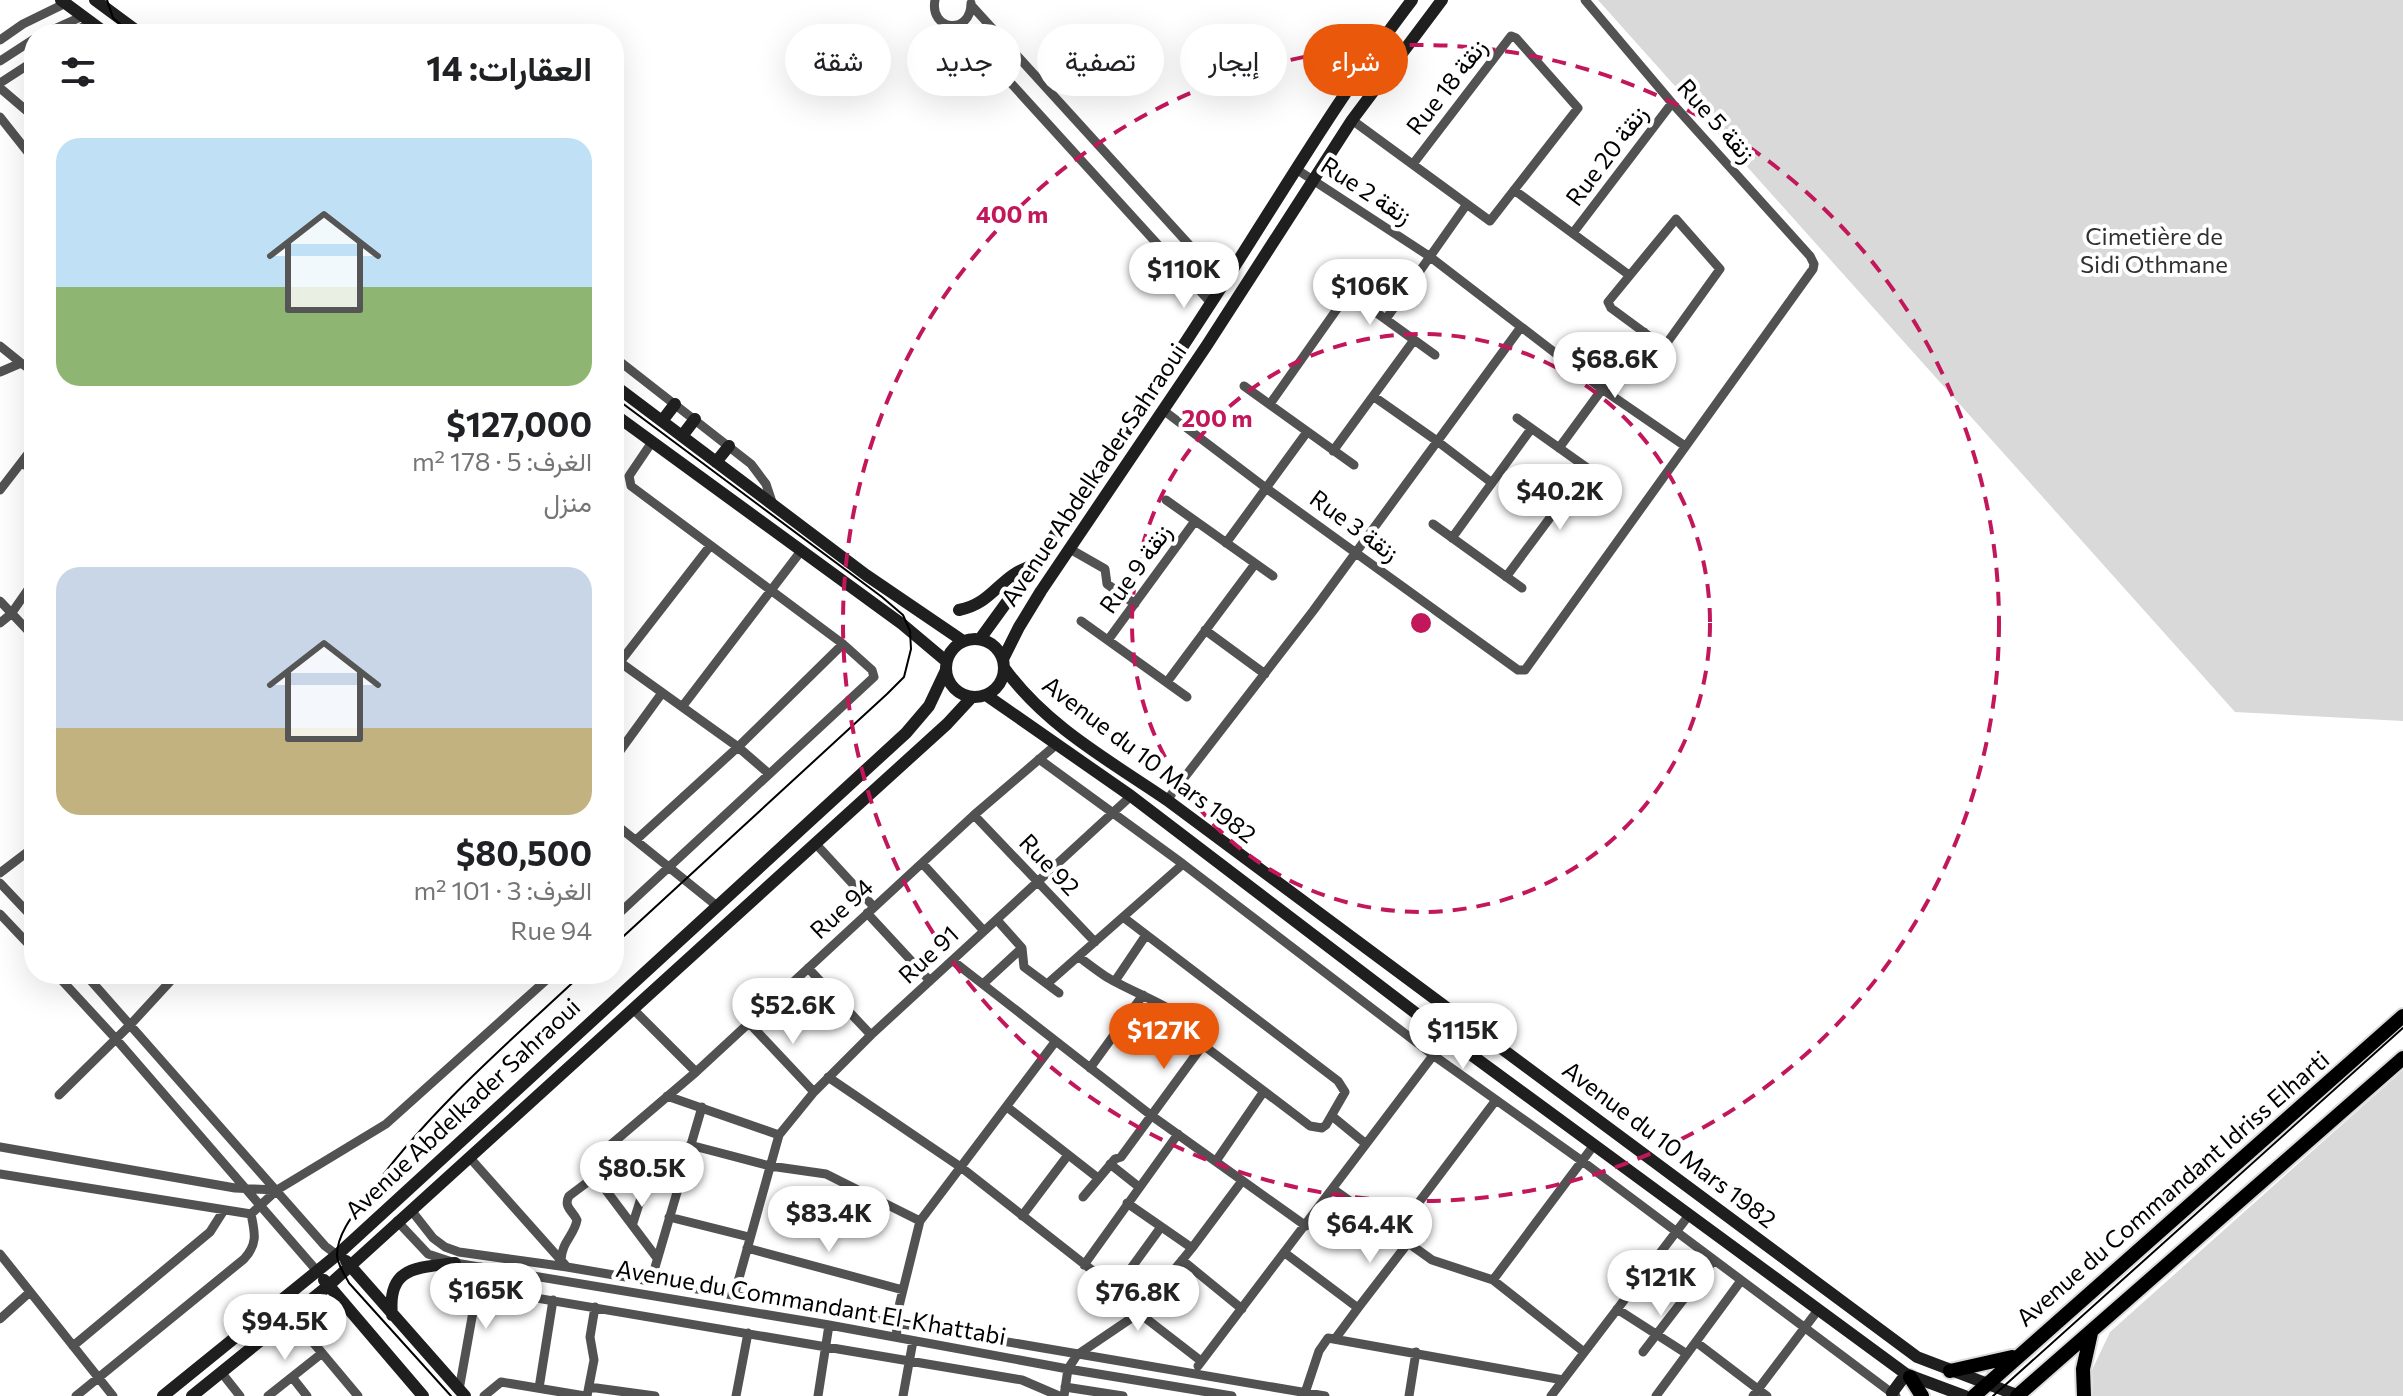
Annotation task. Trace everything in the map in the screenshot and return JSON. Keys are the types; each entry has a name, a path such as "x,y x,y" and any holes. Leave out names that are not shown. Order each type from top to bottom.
{"main road":[{"name":"Avenue Abdelkader Sahraoui","path":"980,639 1035,565 1211,303 1364,62 1412,0"},
{"name":"Avenue Abdelkader Sahraoui","path":"1004,664 1019,627 1352,120 1442,0"},
{"path":"65,1 94,24"},
{"path":"87,19 99,1 128,24"},
{"path":"624,392 866,575 963,641"},
{"path":"662,421 675,404"},
{"path":"682,436 695,419"},
{"path":"624,421 902,624 946,666 954,688 962,694 972,697 986,695 999,685 1004,664 995,646 980,639 963,641 955,646 946,666"},
{"path":"716,462 729,446"},
{"path":"959,610 982,603 1015,571 1035,565"},
{"name":"Avenue du 10 Mars 1982","path":"1004,664 1029,700 1051,719 1167,800 1917,1357 2018,1396"},
{"name":"Avenue Abdelkader Sahraoui","path":"163,1396 337,1255 912,728 929,706 946,666"},
{"name":"Avenue du 10 Mars 1982","path":"986,695 1131,796 1447,1037 1908,1376 1965,1396"},
{"name":"Avenue Abdelkader Sahraoui","path":"192,1396 328,1286 972,697"},
{"name":"Avenue du Commandant Idriss Elharti","path":"1974,1396 2403,1016"},
{"path":"2018,1396 2403,1058"},
{"path":"337,1255 350,1265 462,1393"},
{"path":"392,1315 392,1290 399,1277 416,1269 455,1263"},
{"path":"317,1271 421,1395"},
{"path":"2084,1396 2083,1369 2091,1332"},
{"path":"1950,1371 2019,1354"},
{"path":"1894,1394 1908,1376 1922,1396"}],"street":[{"name":"Rue 5 زنقة","path":"1585,0 1814,264 1685,446"},
{"path":"0,40 65,1"},
{"path":"934,1 940,21 947,24"},
{"path":"959,24 968,17 971,2"},
{"path":"971,2 1224,283"},
{"path":"82,24 87,19"},
{"path":"72,24 87,19"},
{"name":"Rue 18 زنقة","path":"1413,164 1513,36 1578,109 1514,190"},
{"path":"0,61 24,45"},
{"path":"24,68 0,85 24,108"},
{"path":"1021,94 1211,303"},
{"name":"Rue 20 زنقة","path":"1573,233 1672,103"},
{"path":"0,117 24,147"},
{"path":"1352,120 1490,221 1514,190 1629,275"},
{"name":"Rue 2 زنقة","path":"1296,169 1429,256 1602,389 1685,446"},
{"path":"1386,319 1467,204"},
{"path":"1676,219 1720,269 1665,347 1608,304 1629,275 1676,219"},
{"path":"1323,274 1435,355"},
{"path":"1270,404 1349,292"},
{"path":"1167,800 1265,674 1521,327"},
{"path":"1559,448 1644,332"},
{"path":"1333,451 1414,340"},
{"path":"0,346 24,365"},
{"path":"0,372 21,363"},
{"path":"624,365 751,464 762,477 773,505"},
{"path":"1244,386 1354,465"},
{"path":"1373,396 1492,483"},
{"name":"Rue 3 زنقة","path":"1163,410 1266,488 1523,672 1685,446"},
{"path":"1517,418 1600,477"},
{"path":"1452,538 1531,429"},
{"path":"1226,543 1307,432"},
{"path":"624,909 874,677 872,670 843,644 631,486 629,476 652,442"},
{"path":"0,490 24,459"},
{"path":"1506,577 1587,468"},
{"path":"1166,500 1273,576"},
{"name":"Rue 9 زنقة","path":"1108,640 1195,521"},
{"path":"1433,524 1522,588"},
{"path":"624,651 710,546"},
{"path":"1070,549 1105,569 1107,584 1135,604"},
{"path":"682,707 801,551"},
{"path":"1167,682 1255,564"},
{"path":"0,623 11,614 24,595"},
{"path":"0,601 24,626"},
{"path":"1081,621 1187,697"},
{"path":"1205,630 1265,674"},
{"path":"636,840 738,747 843,644"},
{"path":"624,665 738,747 768,773"},
{"path":"624,745 662,693"},
{"name":"Rue 94","path":"598,1178 596,1166 601,1153 696,1072 974,815 1057,744"},
{"path":"1039,759 1183,864 1433,1055 1582,1161 1740,1282 1894,1394"},
{"name":"Rue 91","path":"734,1296 779,1135 814,1092 871,1035 1131,796"},
{"name":"Rue 92","path":"974,815 1095,942"},
{"path":"624,831 717,906"},
{"path":"815,843 930,981"},
{"path":"0,873 24,855"},
{"path":"922,863 984,931"},
{"path":"1047,984 1183,864"},
{"path":"0,883 24,908"},
{"path":"0,914 24,939"},
{"path":"1079,957 1200,1031 1203,1045 1310,1126 1322,1128 1345,1092 1338,1081 1123,917"},
{"path":"997,920 1022,948 1024,967 1059,993"},
{"path":"1115,981 1146,935"},
{"path":"983,984 1022,948"},
{"path":"953,961 1152,1116 1306,1226"},
{"path":"808,968 871,1035"},
{"path":"65,984 317,1271"},
{"path":"94,984 325,1246 337,1255"},
{"path":"59,1095 168,984"},
{"path":"251,1214 277,1190 386,1124 542,984"},
{"path":"1090,1068 1143,995"},
{"path":"633,1009 696,1072"},
{"path":"749,1023 814,1092"},
{"path":"1193,1374 1447,1037"},
{"path":"897,1337 896,1322 920,1221 1055,1042"},
{"path":"1083,1197 1110,1164 1121,1157 1203,1045"},
{"path":"828,1077 962,1168 1116,1289 1139,1313 1201,1361"},
{"path":"1216,1161 1264,1091"},
{"path":"667,1096 779,1135"},
{"path":"1395,1234 1496,1100"},
{"path":"651,1281 702,1107"},
{"path":"1007,1107 1098,1178"},
{"path":"1332,1116 1366,1144"},
{"path":"1084,1265 1178,1134"},
{"path":"690,1145 770,1166 839,1178 920,1221"},
{"path":"1493,1280 1594,1145"},
{"path":"0,1147 246,1189 277,1190"},
{"path":"1022,1216 1068,1155"},
{"path":"470,1158 564,1263"},
{"path":"1110,1164 1139,1187"},
{"path":"0,1174 251,1214"},
{"path":"564,1263 563,1243 576,1225 575,1216 566,1201 598,1178 636,1188 640,1192 633,1223"},
{"path":"598,1178 657,1258"},
{"path":"1062,1393 1068,1369 1077,1355 1139,1313 1242,1181"},
{"path":"1333,1189 1432,1260 1493,1280 1584,1352"},
{"path":"1127,1203 1192,1248"},
{"path":"73,1346 210,1232 224,1210"},
{"name":"Avenue du Commandant El-Khattabi","path":"411,1210 433,1238 459,1252 564,1263 734,1296 1325,1396"},
{"path":"76,1396 244,1259 256,1241 251,1214"},
{"path":"1551,1396 1689,1215"},
{"path":"669,1217 749,1237"},
{"name":"Avenue du Commandant El-Khattabi","path":"397,1221 428,1254 455,1263 1232,1396"},
{"path":"1116,1289 1161,1227"},
{"path":"1335,1339 1408,1243"},
{"path":"747,1248 903,1290"},
{"path":"1285,1253 1358,1308"},
{"path":"0,1254 113,1396"},
{"path":"1182,1260 1242,1309"},
{"path":"1643,1352 1713,1261"},
{"path":"462,1393 481,1267"},
{"path":"1656,1396 1740,1282"},
{"path":"477,1288 1022,1380 1062,1393 1123,1396"},
{"path":"0,1319 30,1292"},
{"path":"539,1388 553,1300"},
{"path":"585,1394 595,1352 590,1337 595,1307"},
{"path":"1617,1309 1687,1354"},
{"path":"1755,1392 1818,1310"},
{"path":"291,1316 358,1396"},
{"path":"818,1396 829,1325"},
{"path":"736,1396 748,1333"},
{"path":"1305,1393 1324,1341 1328,1338 1563,1380"},
{"path":"903,1396 913,1341"},
{"path":"1696,1342 1755,1392 1767,1396"},
{"path":"1409,1396 1416,1352"},
{"path":"268,1396 321,1354"},
{"path":"221,1372 240,1396"},
{"path":"292,1377 307,1396"},
{"path":"484,1396 501,1382 585,1394 655,1396"}],"green space":[{"name":"Cimetière de Sidi Othmane","path":"1598,0 2403,0 2403,721 2235,712"},
{"path":"2403,1070 2403,1396 2093,1396 2092,1370 2110,1332"}],"tram line":[{"path":"107,0 113,18 120,24"},
{"path":"624,404 882,597 903,615 910,631 911,649 904,677 887,694 624,936"},
{"path":"451,1396 349,1283 337,1258 340,1239 358,1208 416,1135 469,1079 571,984"},
{"path":"1993,1396 2403,1028"}]}
